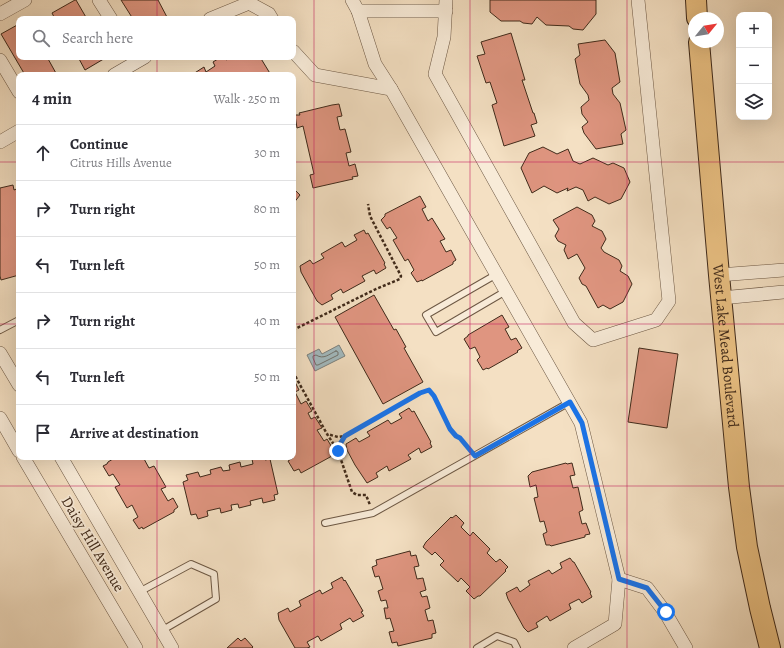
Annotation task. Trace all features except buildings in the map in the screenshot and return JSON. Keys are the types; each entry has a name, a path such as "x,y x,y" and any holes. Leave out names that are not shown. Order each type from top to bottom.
{"main road":[{"path":"696,0 697,12"},
{"name":"West Lake Mead Boulevard","path":"700,48 739,487 747,547 770,648"}],"street":[{"path":"4,8 24,0"},
{"path":"99,0 109,16"},
{"path":"574,648 615,624 619,579 582,423 391,89 375,64 355,6 446,5 444,37 435,74 574,323 593,340 656,320 669,301 638,0"},
{"path":"217,16 249,3 270,16"},
{"path":"296,55 314,75 391,89"},
{"path":"0,60 16,87"},
{"path":"119,72 140,60"},
{"path":"0,142 16,132"},
{"path":"719,275 784,270"},
{"path":"721,298 784,292"},
{"path":"0,353 16,381"},
{"path":"0,418 16,445"},
{"name":"Daisy Hill Avenue","path":"25,460 136,648"},
{"path":"63,460 172,648"},
{"path":"619,579 647,588 666,612 686,648"}],"lane":[{"path":"497,274 426,315 436,332 506,291"},
{"path":"0,330 16,322"},
{"path":"325,523 373,513 570,402"},
{"path":"139,592 191,564 214,574 216,599 162,631"},
{"path":"477,648 497,636 514,642 517,648"}],"path":[{"path":"296,329 376,289 400,279 401,276 370,216 368,204"},
{"path":"296,377 338,451 352,492 357,495 366,495"},
{"path":"327,434 338,437 345,436 420,393 429,390 434,396 450,429 460,438 475,456"},
{"path":"338,451 345,436"}],"water":[{"path":"339,345 345,356 315,371 307,355 319,349 322,354"}],"route":[{"path":"338,451 345,436 420,393 429,390 434,396 450,429 460,438 475,456 570,402 582,423 619,579 647,588 666,612"}]}
